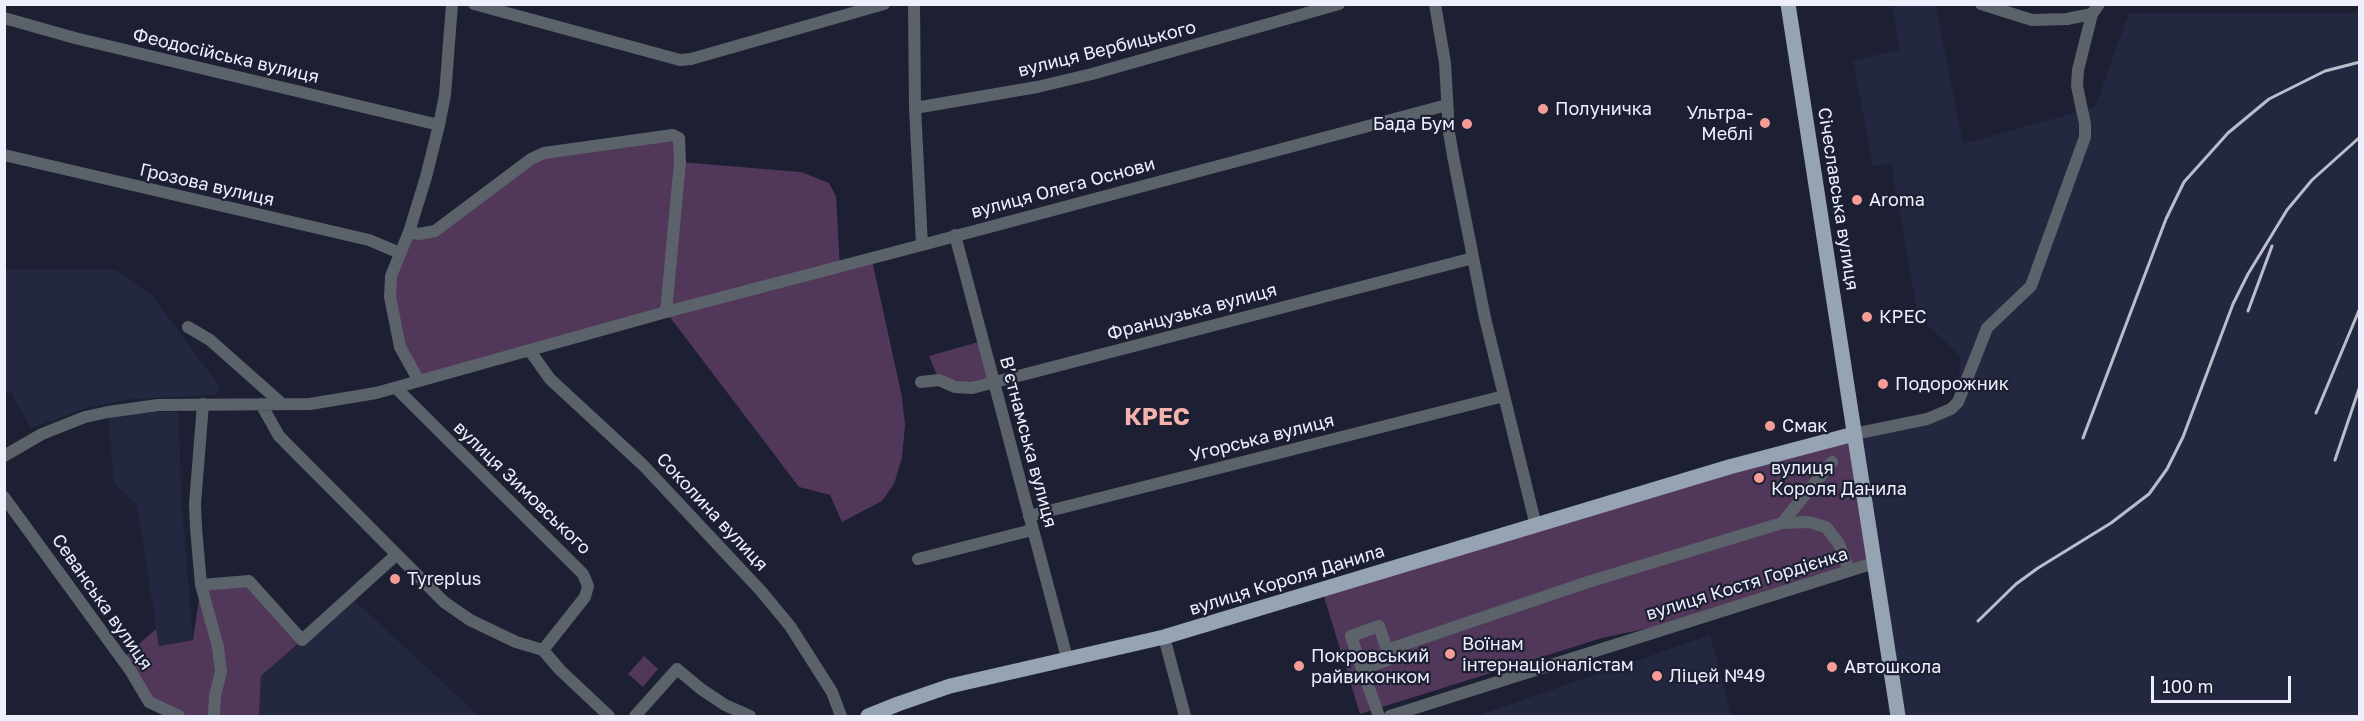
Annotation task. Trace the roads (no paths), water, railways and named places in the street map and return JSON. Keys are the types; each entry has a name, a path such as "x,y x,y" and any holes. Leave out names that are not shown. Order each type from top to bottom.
{"main road":[{"name":"Січеславська вулиця","path":"1788,4 1898,717"},
{"name":"вулиця Короля Данила","path":"868,717 950,686 1164,637 1730,467 1854,434"}],"street":[{"path":"419,381 400,347 390,297 391,276 409,232 439,125 445,95 452,4"},
{"path":"474,4 680,60 691,59 885,4"},
{"path":"914,4 915,108 922,245"},
{"name":"вулиця Вербицького","path":"915,108 1092,75 1339,4"},
{"path":"1435,4 1445,63 1450,140 1473,258 1536,525"},
{"path":"1981,4 2032,20 2067,19 2092,8"},
{"path":"1854,434 1927,419 1951,409 1958,402 1988,328 2031,286 2085,137 2078,78 2092,8"},
{"name":"Феодосійська вулиця","path":"4,18 75,39 439,125"},
{"name":"вулиця Олега Основи","path":"4,456 42,434 85,417 108,412 158,405 310,404 345,400 396,388 666,312 1447,105"},
{"path":"409,232 419,234 435,231 531,159 544,153 673,135 679,138 680,162 666,312"},
{"name":"Грозова вулиця","path":"4,155 369,240 400,253"},
{"name":"Вʼєтнамська вулиця","path":"955,235 1067,658"},
{"name":"Французька вулиця","path":"921,382 939,380 955,387 972,388 1473,258"},
{"path":"188,327 210,340 281,403"},
{"name":"Соколина вулиця","path":"530,351 550,379 643,465 761,591 802,644 832,692 841,717"},
{"name":"вулиця Зимовського","path":"396,388 584,574 588,586 585,597 543,650"},
{"name":"Угорська вулиця","path":"1029,516 1504,396"},
{"path":"203,404 195,504 201,585 218,647 221,672 215,695 214,717"},
{"path":"261,404 279,436 444,602 470,620 516,642 543,650 560,670 609,717"},
{"path":"1782,523 1832,462"},
{"name":"Севанська вулиця","path":"4,497 130,670 149,702 179,717"},
{"path":"1387,650 1588,582 1782,523 1809,522 1826,527 1839,544 1849,571"},
{"path":"918,559 1032,530"},
{"path":"201,585 249,581 302,639 396,555"},
{"name":"вулиця Костя Гордієнка","path":"1390,717 1874,563"},
{"path":"1362,669 1390,658 1379,626 1351,636 1362,669 1379,717"},
{"path":"1164,637 1185,717"},
{"path":"635,717 678,669 701,689 725,705 750,717"}],"railway":[{"path":"2083,438 2166,219 2184,182 2228,133 2269,99 2325,71 2360,62"},
{"path":"1978,621 2016,584 2111,523 2149,494 2167,469 2183,437 2233,304 2248,274 2287,210 2312,180 2360,137"},
{"path":"2248,311 2272,246"},
{"path":"2316,413 2360,308"},
{"path":"2335,460 2360,386"}],"place":[{"name":"Полуничка","path":"1543,109"},
{"name":"Ультра- Меблі","path":"1765,123"},
{"name":"Бада Бум","path":"1467,124"},
{"name":"Aroma","path":"1857,200"},
{"name":"КРЕС","path":"1867,317"},
{"name":"Подорожник","path":"1883,384"},
{"name":"Смак","path":"1770,426"},
{"name":"вулиця Короля Данила","path":"1759,478"},
{"name":"Tyreplus","path":"395,579"},
{"name":"Воїнам інтернаціоналістам","path":"1450,654"},
{"name":"Покровський райвиконком","path":"1299,666"},
{"name":"Автошкола","path":"1832,667"},
{"name":"Ліцей №49","path":"1657,676"}],"district":[{"name":"КРЕС","path":"1157,417"}]}
